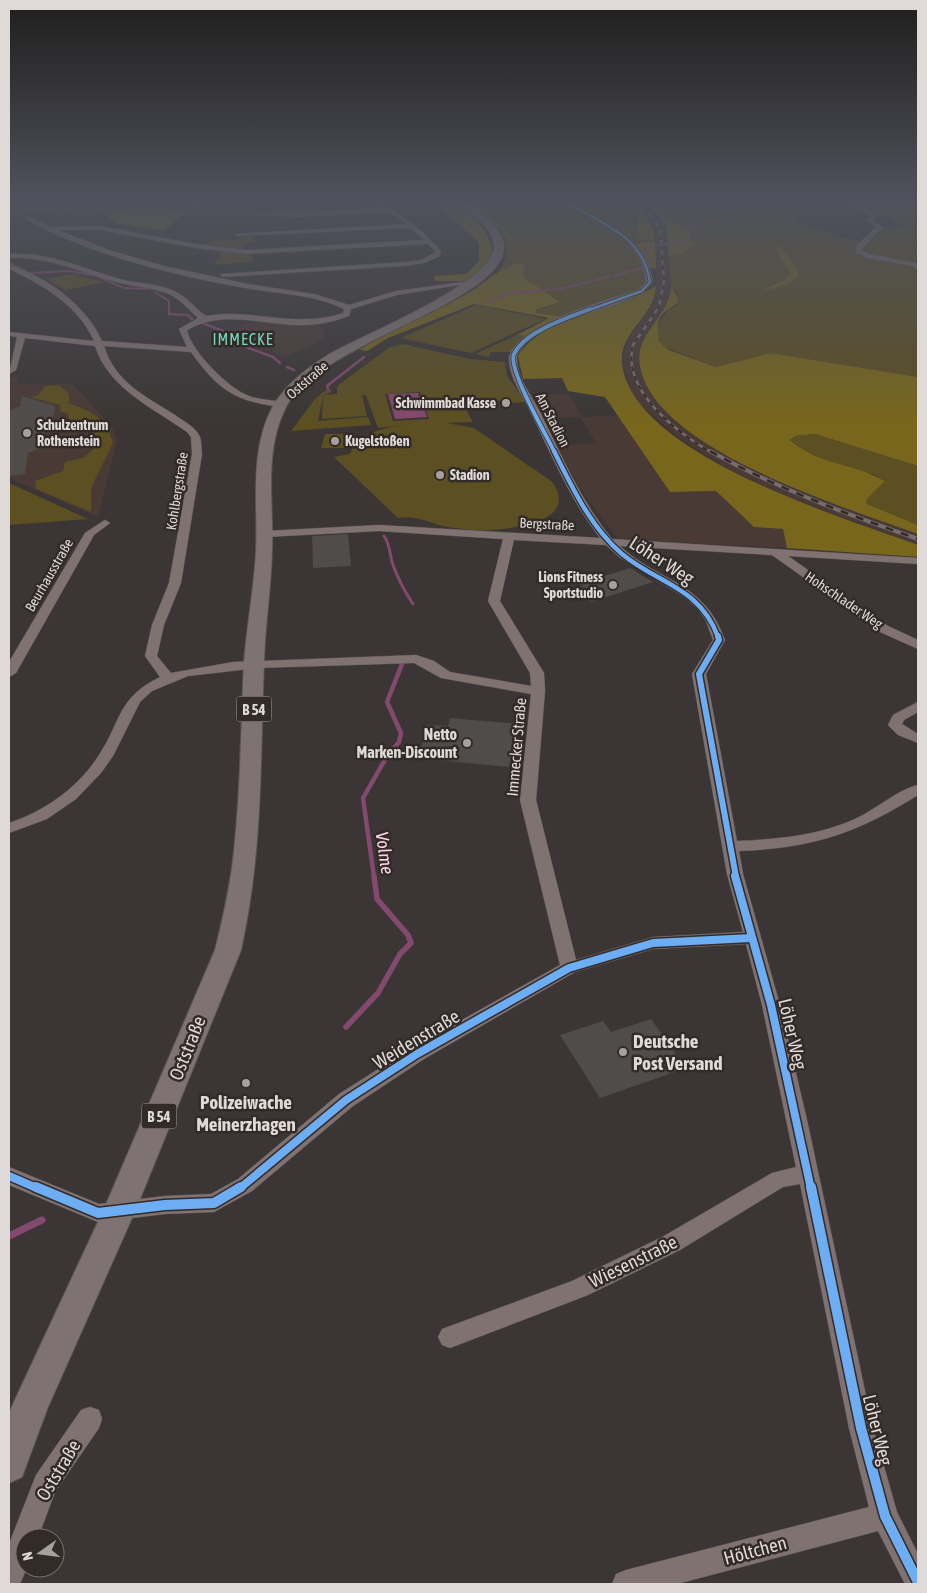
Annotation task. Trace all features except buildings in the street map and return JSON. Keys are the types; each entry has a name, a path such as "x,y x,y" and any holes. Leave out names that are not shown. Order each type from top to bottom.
{"main road":[{"name":"Oststraße","path":"9,1464 31,1404 120,1209 228,950 238,913 250,828 254,665 265,534 266,458 270,432 280,404 310,374 330,360 370,336 469,287 482,275"}],"street":[{"name":"Kohlbergstraße","path":"29,275 75,308 95,333 108,368 122,382 137,396 194,433 198,445 176,583 158,625 151,656 159,669 168,677"},
{"path":"102,275 119,281 162,289 181,298 193,312 205,319"},
{"path":"204,276 217,275"},
{"path":"234,283 230,278 238,275"},
{"name":"Am Stadion","path":"609,542 586,507 515,374 513,361 519,347 534,334 559,322 642,291 650,282 649,275"},
{"path":"204,276 325,300 348,308 396,293 462,284"},
{"path":"280,404 250,400 234,392 193,350 184,336 183,329 205,319 229,317 289,323 332,320 346,314 348,308"},
{"path":"9,334 21,337 193,350"},
{"path":"9,372 12,370 21,337"},
{"name":"Beurhausstraße","path":"9,673 66,571 90,533 105,523"},
{"name":"Bergstraße","path":"265,534 361,527 509,537 772,550 918,561"},
{"name":"Immecker Straße","path":"509,537 494,601 536,673 538,691 528,800 569,968"},
{"name":"Löher Weg","path":"609,542 635,562 692,597 709,613 716,627 719,640 699,674 742,907 771,1005 861,1428 885,1516 918,1582"},
{"name":"Hohschlader Weg","path":"772,550 884,629 918,645"},
{"path":"9,828 54,809 78,789 98,767 113,742 127,709 134,700 147,688 168,677 198,671 254,665 416,660 453,677 538,691"},
{"path":"918,706 898,718 895,725 918,739"},
{"path":"730,846 767,845 816,837 844,829 918,789"},
{"name":"Weidenstraße","path":"9,1176 98,1213 120,1209 214,1203 245,1185 346,1100 417,1054 569,968 653,943 751,938"},
{"name":"Wiesenstraße","path":"450,1337 580,1288 672,1243 779,1179 808,1174"},
{"name":"Oststraße","path":"9,1579 45,1484 90,1419"},
{"name":"Höltchen","path":"626,1584 885,1516"}],"shaded area":[{"path":"78,275 104,282 66,290 46,279"},
{"path":"477,275 471,281 435,281 434,276"},
{"path":"494,275 522,275 560,302 536,310 535,313 566,317 527,336 517,335 549,318 474,304 388,338 367,351 359,350 385,335 472,291"},
{"path":"521,275 644,275 646,283 639,291 566,317 535,313 560,302"},
{"path":"656,275 670,275 669,303 639,354 643,378 663,409 679,424 724,454 786,486 918,534 918,545 790,498 732,471 681,440 642,406 630,390 622,361 628,338 651,308 656,293"},
{"path":"670,275 918,275 918,377 771,353 716,367 662,346 657,334 659,323 666,313 676,305 678,293 671,288"},
{"path":"789,275 799,275 785,285 761,291"},
{"path":"656,286 650,307 626,342 622,363 634,396 662,426 700,453 746,478 795,500 918,545 918,557 787,548 783,529 754,527 716,491 670,492 605,397 568,391 562,378 523,379 518,356 530,342 545,331 581,314 639,294"},
{"path":"671,288 678,298 678,302 660,318 658,327 659,342 669,350 716,367 771,353 918,377 918,466 815,434 795,436 790,440 802,449 825,460 861,470 885,481 866,500 867,504 918,525 918,534 803,492 758,472 716,449 680,424 653,396 640,366 639,354 646,335 669,299"},
{"path":"476,305 545,319 471,353 401,338"},
{"path":"257,321 317,324 324,329 323,340 285,357 227,331"},
{"path":"517,335 527,336 511,352 491,352 489,357 475,354"},
{"path":"403,344 470,359 505,362 507,376 526,402 509,403 507,400 463,404 473,422 447,423 474,428 551,481 556,487 559,498 558,506 554,512 544,518 519,526 487,530 454,528 415,518 398,518 334,457 350,454 354,446 367,435 383,429 409,425 378,428 366,395 362,395 367,416 322,419 323,396 318,421 368,417 371,425 291,431 315,399 324,391 331,389 331,392 324,395 337,394 337,387 341,383 390,347","holes":["420,392 429,419 393,421 385,394"]},
{"path":"9,377 18,377 18,383 41,385 72,383 112,427 117,441 98,517 9,478"},
{"path":"59,385 69,394 69,403 85,409 102,421 113,443 91,488 91,512 36,489 35,481 63,471 65,462 85,457 101,442 101,438 92,438 92,429 88,428 83,422 69,421 68,413 61,412 60,405 30,397 38,395 45,386"},
{"path":"418,393 427,417 395,419 388,394"},
{"path":"569,394 582,417 619,415 670,492 716,491 754,527 783,529 787,548 618,539 579,487 557,446 596,443 580,417 543,419 531,396"},
{"name":"Kugelstoßen","path":"325,434 348,434 344,448 321,448"},
{"path":"815,434 918,466 918,525 867,504 866,500 885,481 875,475 815,458 790,440 795,436"},
{"path":"9,483 88,519 9,525"}],"waterway":[{"name":"IMMECKE","path":"93,275 124,288 147,289"},
{"name":"Volme","path":"486,303 507,293 559,289 609,277"},
{"name":"IMMECKE","path":"155,292 169,301 169,314 188,315 192,319"},
{"name":"IMMECKE","path":"202,323 223,331 235,343 273,357 280,363"},
{"name":"Volme","path":"328,389 327,386 364,357"},
{"name":"IMMECKE","path":"287,367 294,370"},
{"name":"Volme","path":"384,536 388,543 397,575 413,604"},
{"name":"Volme","path":"374,877 363,798 386,758 399,742 401,733 387,702 402,664"},
{"name":"Volme","path":"346,1027 378,993 400,954 411,943 408,935 377,899 374,876"},
{"name":"Volme","path":"9,1236 42,1220"}],"railway":[{"path":"664,275 659,307 633,345 632,362 636,378 644,394 655,409 698,445 712,453"},
{"path":"710,451 760,477 864,520 918,539"}],"cycle path":[{"path":"649,275 650,282 642,291 552,324 522,343 514,354 515,373 567,477 598,528 623,555 688,594 702,606 712,621 719,640 699,674 735,874 771,1005 861,1428 885,1516 918,1582"},
{"path":"9,1176 98,1213 165,1205 214,1203 245,1185 346,1100 417,1054 495,1008 569,968 653,943 751,938"}],"place":[{"name":"Schwimmbad Kasse","path":"506,403"},
{"name":"Schulzentrum Rothenstein","path":"27,433"},
{"name":"Kugelstoßen","path":"335,441"},
{"name":"Stadion","path":"440,475"},
{"name":"Lions Fitness Sportstudio","path":"613,585"},
{"name":"Netto Marken-Discount","path":"467,743"},
{"name":"Deutsche Post Versand","path":"623,1052"},
{"name":"Polizeiwache Meinerzhagen","path":"246,1083"}],"district":[{"name":"IMMECKE","path":"243,339"}]}
